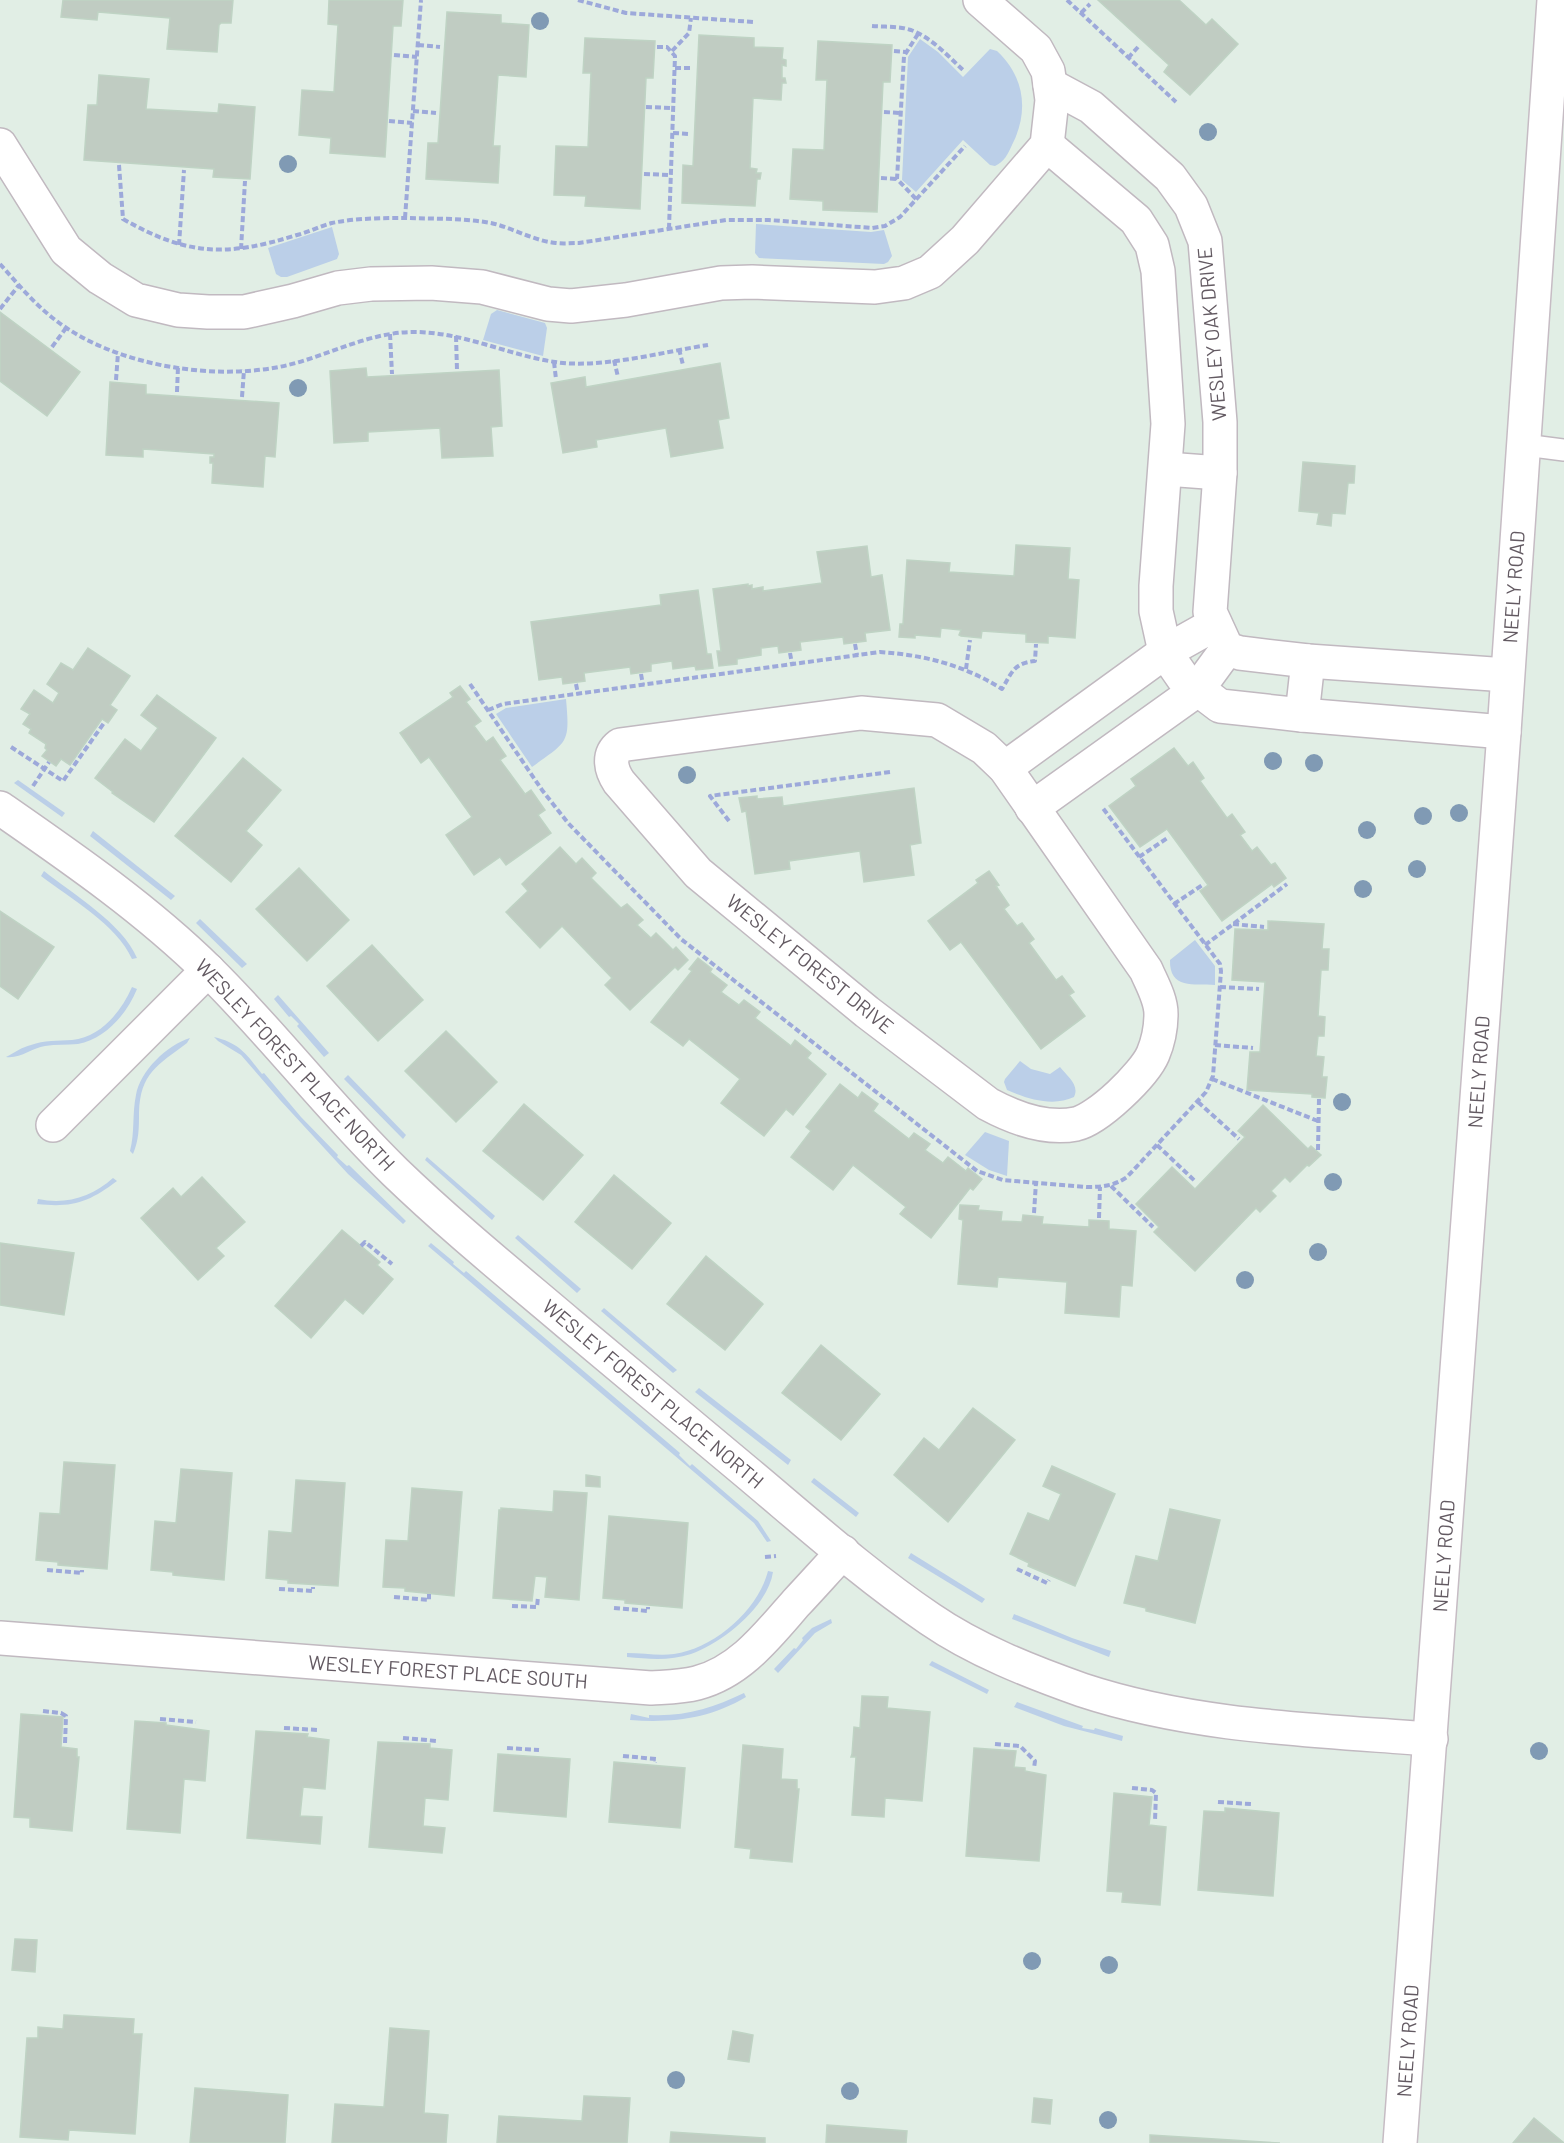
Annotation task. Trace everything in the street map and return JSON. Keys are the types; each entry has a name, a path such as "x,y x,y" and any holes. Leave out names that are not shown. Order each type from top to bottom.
{"street":[{"path":"0,145 26,190 66,250 100,278 136,300 178,310 244,312 339,288 371,284 431,283 482,287 548,304 571,306 626,300 721,283 752,282 875,287 904,283 930,272 965,240 1047,145 1051,110 1048,71 1036,49 980,0"},
{"name":"NEELY ROAD","path":"1400,2143 1504,732 1554,0"},
{"name":"WESLEY OAK DRIVE","path":"1050,85 1091,108 1170,177 1191,206 1205,240 1220,422 1220,473 1209,612 1221,637"},
{"path":"1047,145 1136,220 1152,245 1158,271 1168,424 1156,611 1165,652 1183,678 1220,706 1504,732"},
{"path":"1166,469 1220,473"},
{"path":"1221,637 1240,653 1308,661 1507,675"},
{"path":"1005,768 1165,652 1221,637"},
{"path":"1032,808 1197,690 1221,637"},
{"path":"1302,715 1308,661"},
{"name":"WESLEY FOREST DRIVE","path":"861,713 937,720 984,748 1005,768 1146,970 1158,997 1161,1012 1159,1035 1152,1056 1142,1071 1113,1103 1078,1124 1056,1126 1032,1122 1004,1113 988,1104 867,1012 698,873 619,783 612,771 611,759 614,749 620,745 861,713"},
{"name":"WESLEY FOREST PLACE NORTH","path":"0,808 87,870 208,970 355,1131 438,1213 673,1412 843,1552 932,1621 979,1647 1080,1689 1143,1707 1216,1720 1431,1739"},
{"path":"53,1125 208,970"},
{"name":"WESLEY FOREST PLACE SOUTH","path":"0,1638 651,1688 674,1687 697,1683 716,1676 743,1659 764,1641 843,1552"}],"lane":[{"path":"1524,445 1564,450"}],"path":[{"path":"405,218 421,0"},
{"path":"578,0 626,13 753,22"},
{"path":"1067,0 1176,102"},
{"path":"1081,14 1090,4"},
{"path":"672,51 689,33 691,18"},
{"path":"872,26 898,28 918,34 934,43 964,72"},
{"path":"897,179 904,56 918,34"},
{"path":"418,45 440,47"},
{"path":"657,47 667,47 675,56 669,228"},
{"path":"1128,58 1138,47"},
{"path":"894,51 906,51"},
{"path":"394,55 417,57"},
{"path":"675,68 693,68"},
{"path":"646,107 673,108"},
{"path":"413,111 436,113"},
{"path":"884,112 900,113"},
{"path":"389,121 412,123"},
{"path":"673,133 690,134"},
{"path":"119,165 123,219 142,230 179,245 206,250 241,249 299,235 329,224 405,218 488,223 537,239 556,243 579,243 726,220 770,220 872,228 892,223 964,146"},
{"path":"179,245 184,170"},
{"path":"644,174 671,175"},
{"path":"881,178 897,179 916,199"},
{"path":"241,249 245,181"},
{"path":"0,264 36,304 66,328 118,353 164,366 228,371 288,365 355,343 390,334 416,332 456,336 554,362 601,362 708,345"},
{"path":"0,309 19,285"},
{"path":"52,347 66,328"},
{"path":"390,334 392,374"},
{"path":"456,336 458,370"},
{"path":"679,349 682,365"},
{"path":"116,380 118,353"},
{"path":"614,360 618,377"},
{"path":"554,362 556,379"},
{"path":"177,392 178,367"},
{"path":"242,397 243,370"},
{"path":"966,669 970,640"},
{"path":"855,644 856,656"},
{"path":"488,710 503,704 880,652 930,659 966,669 1002,689 1016,667 1021,663 1035,661 1036,644"},
{"path":"790,653 792,664"},
{"path":"641,674 643,685"},
{"path":"470,684 542,790 568,823 681,939 977,1171 1003,1180 1100,1187 1118,1183 1127,1177 1198,1102 1212,1079 1220,964 1102,807"},
{"path":"576,684 578,694"},
{"path":"12,747 63,781 104,723"},
{"path":"33,786 48,762"},
{"path":"729,821 710,796 890,772"},
{"path":"1139,857 1169,837"},
{"path":"1174,904 1204,884"},
{"path":"1205,945 1287,884"},
{"path":"1233,924 1264,927"},
{"path":"1220,987 1259,989"},
{"path":"1215,1045 1252,1048"},
{"path":"1212,1079 1318,1121"},
{"path":"1318,1100 1318,1150"},
{"path":"1198,1102 1239,1139"},
{"path":"1157,1145 1196,1182"},
{"path":"1034,1213 1036,1182"},
{"path":"1111,1185 1153,1227"},
{"path":"1099,1218 1100,1187"},
{"path":"361,1246 365,1242 392,1264"},
{"path":"765,1557 776,1556"},
{"path":"1017,1569 1047,1583 1049,1580"},
{"path":"47,1570 82,1574 82,1570"},
{"path":"279,1589 313,1591 313,1587"},
{"path":"394,1597 429,1600 429,1594"},
{"path":"512,1606 537,1607 538,1597"},
{"path":"614,1608 648,1611 648,1607"},
{"path":"43,1711 62,1713 66,1716 65,1744"},
{"path":"160,1719 196,1722"},
{"path":"284,1728 318,1730"},
{"path":"403,1738 437,1741"},
{"path":"995,1744 1020,1746 1035,1761 1034,1768"},
{"path":"507,1748 539,1750"},
{"path":"623,1756 656,1759 655,1762"},
{"path":"1132,1788 1152,1790 1156,1793 1155,1821"},
{"path":"1218,1802 1251,1804"}],"shaded area":[{"path":"920,39 938,52 963,77 990,49 997,51 1014,72 1019,83 1022,108 1017,133 1009,152 1001,162 995,166 990,165 963,140 916,192 902,180 908,57"},
{"path":"756,224 871,232 884,230 892,256 884,264 759,258 755,253"},
{"path":"332,227 339,254 337,259 287,277 276,274 268,248"},
{"path":"497,310 545,323 547,328 543,356 483,340 491,314"},
{"path":"566,699 567,725 564,740 553,752 532,767 496,714 506,708"},
{"path":"18,780 65,813 62,817 14,783"},
{"path":"93,831 175,896 171,900 90,836"},
{"path":"44,871 121,933 137,958 132,959 116,935 104,924 41,876"},
{"path":"200,919 247,964 242,968 196,923"},
{"path":"1195,940 1215,966 1215,985 1184,983 1174,976 1170,960"},
{"path":"132,987 137,989 121,1016 97,1037 78,1044 45,1046 6,1057 36,1043 82,1038 101,1029 116,1014"},
{"path":"278,995 329,1053 324,1057 297,1026 299,1024 291,1016 289,1017 274,999"},
{"path":"214,1037 237,1046 338,1155 337,1157 347,1166 349,1165 406,1221 403,1224 348,1174 241,1055"},
{"path":"190,1038 187,1043 159,1064 147,1079 140,1099 138,1134 133,1154 130,1151 135,1102 143,1077 156,1060 172,1046"},
{"path":"1020,1061 1031,1069 1050,1074 1060,1067 1074,1085 1074,1097 1049,1102 1007,1090 1005,1079"},
{"path":"348,1075 406,1135 403,1139 344,1079"},
{"path":"985,1132 1009,1141 1007,1176 989,1170 965,1155"},
{"path":"427,1157 495,1216 492,1220 425,1160"},
{"path":"113,1178 117,1181 89,1199 61,1205 37,1204 38,1199 59,1201 87,1195"},
{"path":"518,1235 581,1289 577,1293 515,1238"},
{"path":"431,1243 454,1262 453,1264 464,1273 466,1271 680,1453 679,1455 690,1466 692,1464 758,1521 771,1541 767,1542 754,1523 428,1246"},
{"path":"604,1308 677,1370 673,1373 601,1311"},
{"path":"699,1388 791,1460 788,1465 695,1392"},
{"path":"814,1478 859,1513 856,1517 811,1482"},
{"path":"911,1553 985,1599 982,1603 908,1558"},
{"path":"768,1571 773,1572 763,1598 742,1622 704,1649 667,1659 627,1657 627,1653 674,1654 705,1644 733,1625 745,1613 763,1586"},
{"path":"1014,1614 1111,1651 1109,1657 1012,1619"},
{"path":"831,1619 832,1623 815,1633 778,1673 774,1669 794,1648 796,1649 803,1640 802,1638 812,1628"},
{"path":"932,1661 989,1690 987,1694 929,1665"},
{"path":"744,1693 746,1697 704,1715 661,1721 630,1720 631,1714 649,1718 649,1715 674,1715 698,1710"},
{"path":"1017,1702 1083,1726 1082,1728 1094,1730 1095,1728 1123,1736 1122,1741 1064,1726 1014,1707"}],"building":[{"path":"63,0 233,0 231,23 219,25 217,52 167,49 170,18 98,12 97,20 61,17"},
{"path":"329,0 403,0 401,26 393,26 385,157 330,153 331,138 299,135 302,90 334,92 338,25 328,24"},
{"path":"1098,0 1179,0 1206,25 1212,19 1238,44 1190,95 1164,72 1169,65"},
{"path":"447,12 501,15 501,23 529,25 526,77 498,75 493,146 500,146 498,183 426,179 428,143 438,143"},
{"path":"699,35 754,38 754,47 783,48 782,59 786,60 786,66 782,65 782,78 785,78 786,83 782,83 781,100 753,98 750,168 757,169 756,173 761,173 760,179 757,179 755,206 682,203 683,165 693,166"},
{"path":"585,38 655,41 653,78 646,78 640,209 585,206 586,196 554,195 556,146 588,147 591,73 583,73"},
{"path":"818,41 892,45 890,82 883,82 877,212 823,210 823,201 790,199 793,149 824,150 827,80 816,80"},
{"path":"99,75 149,79 146,109 218,113 219,104 255,107 250,179 213,177 214,169 84,160 88,105 97,105"},
{"path":"0,312 80,372 47,416 0,381"},
{"path":"720,363 729,418 718,420 723,448 671,457 666,428 596,440 597,447 563,453 551,383 585,377 586,387"},
{"path":"366,368 367,377 499,370 502,426 491,427 493,456 442,458 440,428 368,432 368,441 334,443 330,371"},
{"path":"110,382 146,385 146,394 279,403 275,457 265,456 263,487 212,483 213,463 210,463 210,457 214,457 214,454 143,449 143,457 106,455"},
{"path":"1303,462 1355,466 1354,483 1348,483 1345,514 1332,513 1331,526 1317,524 1319,513 1299,511"},
{"path":"1016,545 1070,548 1068,579 1079,580 1075,638 1048,636 1048,643 1026,642 1026,634 982,631 981,638 961,636 959,635 961,630 941,628 940,637 915,635 915,638 899,637 900,624 903,624 907,560 950,563 949,572 1014,576"},
{"path":"867,546 871,577 882,575 890,630 865,633 866,641 844,644 843,637 800,642 801,650 779,653 778,646 761,648 761,655 737,659 737,664 719,666 717,651 721,651 713,589 748,584 748,586 752,585 752,589 763,587 763,591 822,583 817,552"},
{"path":"698,590 707,654 711,654 713,668 696,670 695,666 673,669 672,661 651,664 651,671 631,674 630,667 584,673 585,681 563,684 562,677 539,680 531,622 661,605 660,595"},
{"path":"88,648 130,676 110,705 117,710 108,723 102,719 70,765 61,759 56,766 42,756 47,750 46,744 29,733 31,729 23,724 30,714 21,709 34,690 53,703 59,693 47,684 61,663 73,670"},
{"path":"460,686 470,699 466,702 481,721 474,726 486,742 493,737 506,756 500,760 525,794 531,790 545,810 538,815 551,833 506,865 500,857 474,875 446,835 472,817 429,757 421,763 400,733 453,697 450,693"},
{"path":"157,695 216,738 154,822 112,793 95,778 125,739 141,751 158,728 141,715"},
{"path":"1174,748 1188,766 1193,762 1204,778 1200,781 1227,818 1232,814 1245,832 1240,835 1252,851 1257,847 1271,865 1275,863 1286,878 1274,887 1272,884 1222,921 1200,891 1208,885 1167,829 1140,847 1109,806 1136,786 1131,779"},
{"path":"243,758 281,790 246,831 262,845 231,882 175,836"},
{"path":"914,788 921,843 910,845 914,875 864,882 860,851 789,861 790,869 755,874 746,811 742,812 739,798 782,797 783,806"},
{"path":"560,847 576,864 582,858 596,873 591,878 621,908 627,904 643,920 637,925 651,938 656,933 673,950 676,947 688,960 678,970 675,967 630,1010 605,985 612,978 562,926 540,948 506,912 528,891 522,884"},
{"path":"299,868 349,920 307,961 256,909"},
{"path":"989,871 1009,905 1004,909 1017,926 1022,923 1034,939 1029,943 1056,980 1062,976 1074,992 1069,995 1085,1016 1041,1049 961,942 950,950 928,921 978,883 976,880"},
{"path":"0,911 54,947 18,999 0,986"},
{"path":"1268,921 1324,924 1322,949 1329,949 1328,970 1321,970 1318,1016 1325,1017 1324,1036 1318,1036 1316,1056 1324,1057 1322,1077 1327,1077 1325,1098 1312,1097 1312,1094 1247,1090 1250,1052 1260,1052 1265,982 1232,980 1235,929 1268,930"},
{"path":"372,945 423,1000 378,1041 327,986"},
{"path":"698,958 712,969 710,972 727,985 721,992 739,1005 744,1000 760,1012 755,1018 791,1046 795,1040 811,1053 807,1058 826,1074 793,1115 786,1109 764,1136 721,1103 740,1079 689,1039 683,1046 651,1022 692,971 689,969"},
{"path":"446,1031 497,1082 456,1122 405,1071"},
{"path":"840,1084 858,1098 862,1092 878,1104 873,1111 909,1139 914,1133 930,1144 925,1150 943,1163 948,1157 966,1171 968,1168 982,1179 973,1190 970,1188 931,1238 900,1214 906,1207 853,1165 833,1190 791,1157 811,1131 806,1127"},
{"path":"524,1104 583,1155 543,1200 483,1151"},
{"path":"1263,1105 1308,1149 1311,1146 1321,1155 1290,1182 1285,1177 1271,1191 1276,1196 1260,1212 1256,1208 1195,1271 1154,1232 1159,1227 1136,1204 1172,1167 1195,1189 1245,1137 1238,1131"},
{"path":"614,1175 671,1223 632,1269 575,1222"},
{"path":"202,1177 245,1222 216,1248 224,1256 198,1280 141,1218 173,1188 181,1197"},
{"path":"960,1205 979,1206 978,1210 1002,1212 1001,1221 1022,1222 1023,1215 1043,1217 1042,1224 1089,1227 1089,1220 1109,1221 1109,1229 1136,1231 1132,1286 1121,1285 1119,1317 1065,1313 1067,1282 998,1277 997,1287 958,1284 963,1220 959,1219"},
{"path":"342,1230 380,1262 377,1265 393,1279 363,1314 345,1299 311,1338 275,1306"},
{"path":"0,1243 74,1253 64,1315 0,1305"},
{"path":"706,1256 763,1304 725,1350 667,1304"},
{"path":"821,1345 880,1394 841,1440 782,1393"},
{"path":"973,1408 1015,1440 948,1522 894,1475 924,1438 939,1450"},
{"path":"64,1462 115,1465 107,1569 58,1565 58,1562 36,1560 40,1513 60,1514"},
{"path":"1052,1466 1115,1494 1075,1586 1028,1566 1029,1563 1010,1554 1028,1513 1049,1521 1061,1494 1043,1486"},
{"path":"181,1469 232,1473 224,1580 173,1575 173,1572 151,1570 155,1521 176,1523"},
{"path":"586,1475 600,1477 600,1487 586,1486"},
{"path":"296,1480 345,1483 338,1586 288,1583 288,1580 266,1578 269,1531 292,1533"},
{"path":"412,1488 462,1492 454,1596 383,1587 386,1540 408,1541"},
{"path":"554,1491 587,1493 579,1600 545,1597 547,1577 535,1576 532,1601 493,1598 499,1510 501,1508 553,1512"},
{"path":"1170,1509 1220,1520 1195,1623 1124,1603 1136,1556 1158,1561"},
{"path":"609,1516 688,1523 682,1608 625,1603 625,1600 603,1598"},
{"path":"862,1696 888,1697 887,1708 930,1712 922,1801 885,1798 884,1817 852,1815 856,1757 851,1757 854,1727 860,1728"},
{"path":"21,1714 63,1717 61,1747 77,1749 77,1757 79,1757 72,1831 30,1827 30,1818 14,1817"},
{"path":"135,1721 166,1723 166,1725 209,1731 205,1781 184,1779 180,1833 127,1829"},
{"path":"256,1731 308,1734 307,1737 329,1740 325,1789 303,1787 300,1816 322,1817 320,1844 247,1838"},
{"path":"378,1742 430,1744 430,1748 452,1750 448,1800 425,1798 423,1826 445,1828 442,1853 369,1847"},
{"path":"743,1745 783,1749 781,1779 797,1780 797,1789 799,1789 792,1862 750,1858 751,1849 735,1847"},
{"path":"974,1748 1016,1751 1014,1767 1046,1775 1039,1861 966,1856"},
{"path":"498,1754 570,1759 566,1817 494,1811"},
{"path":"614,1762 685,1768 680,1828 609,1822"},
{"path":"1114,1793 1152,1797 1149,1825 1166,1827 1160,1905 1122,1902 1123,1892 1107,1891"},
{"path":"1225,1808 1279,1813 1273,1896 1198,1890 1204,1811 1225,1812"},
{"path":"15,1939 37,1940 35,1972 12,1970"},
{"path":"64,2015 134,2019 133,2034 142,2034 135,2134 69,2130 68,2140 20,2137 27,2038 38,2038 38,2027 63,2029"},
{"path":"390,2028 429,2031 424,2113 448,2115 446,2143 332,2143 335,2104 384,2107"},
{"path":"733,2031 753,2035 749,2062 728,2059"},
{"path":"195,2088 288,2095 285,2143 190,2143"},
{"path":"584,2096 630,2098 627,2143 497,2143 499,2116 582,2121"},
{"path":"1034,2098 1052,2100 1050,2124 1032,2122"},
{"path":"1534,2118 1564,2143 1513,2143"},
{"path":"827,2125 907,2131 906,2143 826,2143"},
{"path":"671,2132 765,2138 765,2143 670,2143"},
{"path":"1150,2135 1280,2143 1150,2143"}]}
